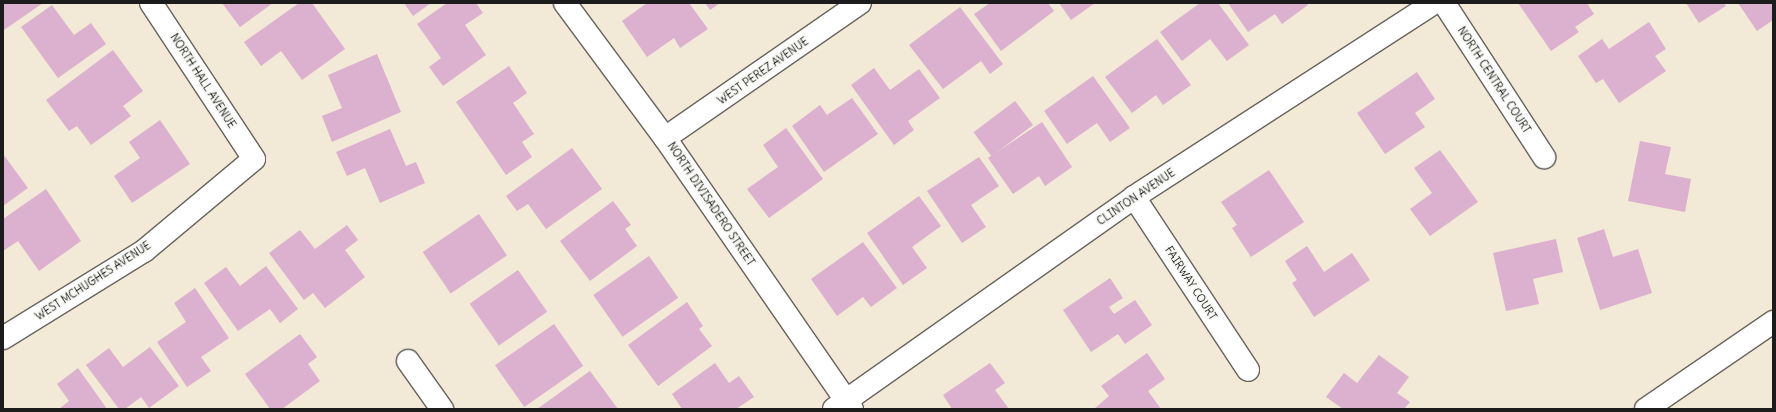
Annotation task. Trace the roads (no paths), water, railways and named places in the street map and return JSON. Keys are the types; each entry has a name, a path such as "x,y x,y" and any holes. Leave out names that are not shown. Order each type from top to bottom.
{"street":[{"name":"NORTH HALL AVENUE","path":"151,3 254,159"},
{"name":"NORTH DIVISADERO STREET","path":"566,3 665,138 844,406"},
{"name":"WEST PEREZ AVENUE","path":"665,138 860,3"},
{"name":"CLINTON AVENUE","path":"844,406 1134,197 1434,3"},
{"name":"NORTH CENTRAL COURT","path":"1444,3 1544,157"},
{"name":"WEST MCHUGHES AVENUE","path":"3,338 144,251 254,159"},
{"name":"FAIRWAY COURT","path":"1134,197 1248,370"},
{"path":"1655,406 1773,322"},
{"path":"408,361 442,409"}]}
